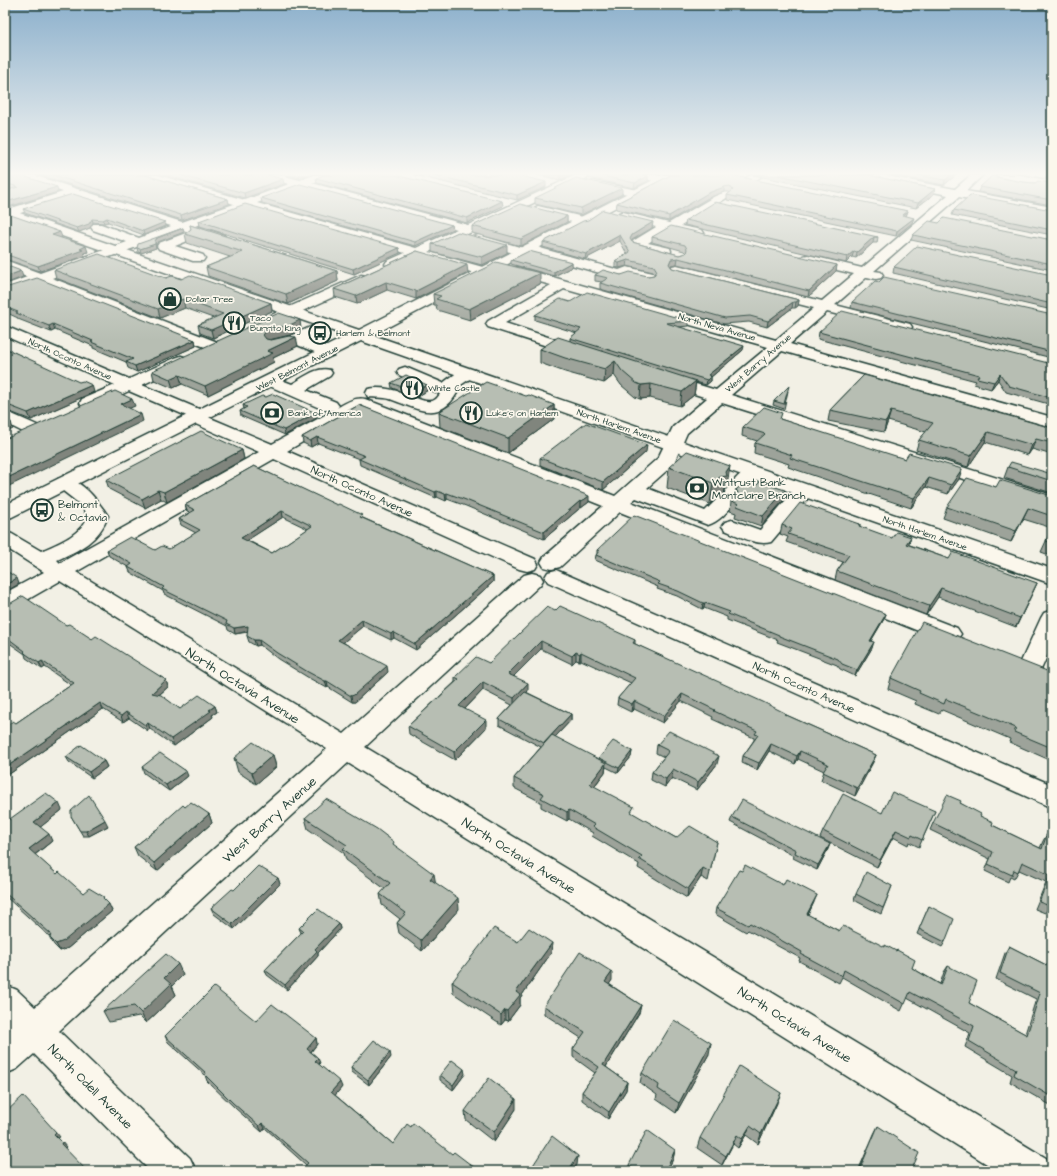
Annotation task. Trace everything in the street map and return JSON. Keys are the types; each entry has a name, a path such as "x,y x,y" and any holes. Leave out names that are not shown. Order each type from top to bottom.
{"street":[{"name":"North Harlem Avenue","path":"57,230 1052,577"},
{"path":"105,230 139,242"},
{"path":"5,290 172,230"},
{"path":"194,230 235,243"},
{"name":"North Neva Avenue","path":"336,230 417,253 563,284 1052,422"},
{"path":"73,410 290,311 318,303 356,281 466,230 621,275 627,271 648,276"},
{"name":"West Belmont Avenue","path":"5,513 303,365 566,230"},
{"path":"664,230 637,244 678,262 824,306 916,330"},
{"path":"682,230 709,236"},
{"name":"West Barry Avenue","path":"5,1057 541,571 666,461 679,431 914,230"},
{"path":"196,234 163,246 212,263"},
{"path":"177,251 209,239"},
{"path":"883,240 914,246"},
{"path":"794,256 887,278"},
{"path":"170,270 198,258"},
{"path":"5,264 228,339"},
{"path":"341,276 356,281"},
{"path":"552,343 493,324 563,284"},
{"path":"326,324 288,341 328,352"},
{"name":"North Oconto Avenue","path":"5,330 541,571 1052,797"},
{"path":"374,393 392,394 424,407 435,406 447,397 449,393 448,391 398,370 413,354"},
{"path":"293,390 329,375 303,365"},
{"path":"447,387 468,373"},
{"path":"653,375 1052,501"},
{"path":"266,448 301,422 330,406 271,381"},
{"path":"50,566 266,448 359,403 438,432 964,640"},
{"path":"5,416 38,426 11,438"},
{"path":"634,490 708,519 753,473"},
{"path":"5,604 94,528 98,516 88,501 65,483"},
{"path":"732,526 764,538 804,491"},
{"name":"North Octavia Avenue","path":"5,538 1033,1171"},
{"path":"1031,666 1052,618"},
{"name":"North Odell Avenue","path":"5,1001 177,1171"}],"building":[{"path":"5,230 54,230 60,232 52,235 86,246 80,249 83,250 38,266 5,254"},
{"path":"178,230 157,238 155,244 140,249 137,248 138,244"},
{"path":"190,230 206,230 337,271 286,294 206,267 243,252 185,234"},
{"path":"227,230 336,230 399,248 353,269"},
{"path":"373,230 441,230 415,242"},
{"path":"487,230 539,230 521,239"},
{"path":"566,230 640,230 632,235 630,239 632,242 679,255 686,253 687,249 685,245 652,237 664,230 688,230 837,265 809,291 678,258 671,259 669,264 672,268 799,300 793,302 768,321 750,316 725,318 600,283 608,278 595,275 603,270 621,275 630,272 648,276 654,275 657,271 654,266 628,260 619,263 615,262 630,252 620,235 586,254 543,242"},
{"path":"729,230 845,230 878,237 874,237 857,252 854,251 847,257"},
{"path":"919,230 1002,230 1052,240 1052,264 913,235"},
{"path":"458,232 507,245 482,257 432,244"},
{"path":"917,246 1052,275 1052,304 894,267"},
{"path":"417,251 467,265 416,291 386,282 356,296 334,289"},
{"path":"529,251 572,262 554,272 511,260"},
{"path":"99,254 166,278 172,276 181,279 190,275 271,303 211,330 198,325 223,314 183,299 158,309 54,270"},
{"path":"496,262 540,273 469,309 436,299 441,296 433,294 490,266"},
{"path":"5,265 21,271 5,277"},
{"path":"884,277 1052,315 1052,352 852,302 875,281 879,282"},
{"path":"37,278 195,340 135,366 126,362 133,359 91,342 93,341 53,324 49,326 5,307 5,288"},
{"path":"587,292 689,321 666,323 744,346 708,375 711,376 707,380 570,338 581,329 535,315 560,299 570,302"},
{"path":"842,311 1052,364 1052,398 1009,386 1000,374 994,382 977,378 979,375 819,332"},
{"path":"279,313 300,320 288,326 267,330 263,335 266,339 271,340 289,336 296,337 267,351 273,353 205,386 179,375 170,379 152,371"},
{"path":"558,337 696,381 682,392 651,384 641,385 636,383 622,371 615,361 605,369 565,358 540,349"},
{"path":"5,348 79,382 83,381 92,385 28,413 5,404"},
{"path":"406,375 427,385 416,392 391,383"},
{"path":"864,375 1052,428 1052,443 1036,439 1032,445 988,432 971,456 919,440 933,423 891,411 886,422 830,410"},
{"path":"486,382 526,396 529,395 554,405 508,438 439,412"},
{"path":"789,386 784,404 774,401"},
{"path":"115,391 132,399 121,404 141,414 5,479 5,439"},
{"name":"Bank of America","path":"273,394 316,413 284,430 240,411 247,407 243,405 262,396 266,397"},
{"path":"359,405 589,496 581,502 580,501 544,532 447,493 435,492 359,459 365,456 317,437 310,441 302,437"},
{"path":"764,407 782,413 780,419 905,459 909,453 962,469 951,485 929,478 914,498 790,458 792,455 755,443 765,434 743,427"},
{"path":"5,418 11,422 5,425"},
{"path":"586,423 647,445 603,482 540,458"},
{"path":"201,431 242,450 164,492 158,490 142,499 106,480"},
{"path":"687,451 730,466 726,472 727,476 720,477 713,483 669,467"},
{"path":"1011,462 1052,474 1052,481 1008,467"},
{"path":"254,466 337,505 339,504 362,515 360,517 493,576 415,644 393,632 391,634 362,620 338,640 387,666 351,696 327,681 308,672 259,640 254,640 247,636 248,626 234,628 226,624 227,621 162,589 164,587 128,567 132,564 107,550 130,537 155,550 162,546 169,549 200,530 179,519 195,510 185,505","holes":["282,511 312,526 272,553 241,538"]},
{"path":"967,478 996,487 1000,480 1052,496 1052,516 1028,508 1016,531 947,507"},
{"path":"760,482 785,490 763,516 737,506 739,504 731,501 738,493 736,489 748,483 756,486"},
{"path":"800,503 860,524 859,526 892,538 896,532 911,537 906,544 949,559 953,552 1037,583 1020,618 941,588 929,606 837,571 849,555 788,534 792,529 782,525"},
{"path":"634,515 886,614 870,641 874,642 857,670 842,664 838,659 728,614 730,612 703,603 678,591 658,584 660,582 596,555 599,551 597,550"},
{"path":"1052,528 1052,543 1046,541"},
{"path":"5,570 17,578 5,585"},
{"path":"23,596 66,625 69,624 92,639 96,636 166,680 152,693 161,695 180,709 199,695 215,706 209,710 211,711 171,739 148,723 145,725 126,712 121,716 100,703 5,768 5,721 9,724 13,721 16,723 74,683 42,661 39,663 5,636 5,605"},
{"path":"560,606 635,640 633,643 763,702 785,713 784,714 876,755 857,788 823,772 828,764 800,751 797,756 771,744 759,763 743,756 758,735 755,734 757,731 682,694 664,716 634,701 632,704 618,698 635,678 581,652 580,654 576,652 572,656 541,641 508,674 528,683 514,698 483,682 459,706 486,720 454,752 408,726 459,679 455,677 476,657 489,663 547,607 555,611"},
{"path":"922,622 1052,673 1052,748 1014,732 1016,728 946,699 944,704 891,678"},
{"path":"525,692 571,714 544,743 499,719"},
{"path":"669,731 719,756 698,782 673,769 666,779 652,772 669,751 657,745"},
{"path":"552,735 606,763 590,784 634,807 631,812 676,838 690,826 717,842 710,872 703,868 688,889 639,859 642,856 593,827 595,825 569,810 567,812 541,798 544,794 514,778"},
{"path":"613,741 632,751 619,768 599,758"},
{"path":"253,742 273,755 252,773 235,761 237,760 234,758"},
{"path":"81,745 104,761 89,772 66,757"},
{"path":"160,753 186,771 166,785 142,767"},
{"path":"892,792 935,811 922,840 896,830 880,860 823,831 843,794 882,813"},
{"path":"46,793 59,803 34,822 49,834 29,849 57,874 59,872 83,893 89,888 104,897 103,898 109,904 64,941 56,944 50,938 51,934 5,893 5,819 7,821"},
{"path":"89,795 105,820 86,831 80,831 71,816 71,811"},
{"path":"947,795 961,801 960,803 981,814 980,816 993,822 992,825 1042,849 1047,834 1052,837 1052,902 1050,906 1039,902 1050,875 1022,862 1018,872 1014,870 1012,875 988,864 993,852 933,823"},
{"path":"326,799 377,829 394,842 393,844 434,874 430,879 458,898 421,940 397,923 406,913 380,894 390,883 343,849 347,845 305,818"},
{"path":"742,800 830,844 818,865 795,853 796,850 732,817"},
{"path":"191,802 209,814 154,863 134,847 166,822 165,821 183,805 185,807"},
{"path":"745,865 783,885 786,879 817,895 807,914 839,931 843,926 885,947 885,945 896,951 897,950 915,960 912,968 941,985 948,966 977,981 969,1003 1027,1035 1040,993 1000,973 1009,946 1052,968 1052,1097 1014,1075 1016,1069 969,1041 974,1026 910,992 905,1004 844,970 842,976 801,954 802,952 750,923 748,925 716,908 739,870 742,871"},
{"path":"258,866 278,878 232,924 211,908 232,889 234,890"},
{"path":"866,872 892,886 883,908 856,894"},
{"path":"929,906 954,919 945,942 919,929"},
{"path":"318,909 339,924 315,949 317,951 285,985 265,970 303,931 299,928"},
{"path":"494,928 518,942 529,928 552,943 516,992 520,995 507,1011 505,1010 501,1015 452,982"},
{"path":"580,952 612,972 605,982 641,1005 603,1065 627,1082 609,1112 582,1092 599,1067 573,1049 585,1032 544,1006"},
{"path":"166,954 178,964 164,978 171,984 141,1013 134,1006 103,1011"},
{"path":"214,987 256,1021 272,1004 316,1038 307,1049 318,1058 315,1061 340,1082 331,1092 393,1144 407,1124 411,1127 413,1123 452,1154 454,1152 479,1171 301,1171 308,1163 262,1123 259,1126 233,1103 205,1075 206,1073 165,1036"},
{"path":"674,1020 711,1043 679,1103 658,1089 659,1085 642,1073"},
{"path":"374,1040 390,1052 368,1080 351,1067"},
{"path":"452,1060 464,1069 453,1085 440,1075"},
{"path":"739,1066 781,1093 761,1134 750,1126 742,1139 737,1135 726,1156 700,1138"},
{"path":"489,1078 516,1099 494,1132 465,1111"},
{"path":"23,1096 56,1132 54,1134 62,1142 61,1144 87,1171 5,1171 5,1113"},
{"path":"878,1126 919,1153 912,1169 915,1171 859,1171"},
{"path":"647,1130 675,1150 665,1171 636,1171 629,1165"},
{"path":"552,1136 578,1156 568,1171 531,1171 530,1170"},
{"path":"766,1165 776,1171 763,1171"}],"place":[{"name":"Dollar Tree","path":"170,299"},
{"name":"Taco Burrito King","path":"234,323"},
{"name":"Harlem & Belmont","path":"320,333"},
{"name":"White Castle","path":"412,388"},
{"name":"Bank of America","path":"272,413"},
{"name":"Luke's on Harlem","path":"471,413"},
{"name":"Wintrust Bank Montclare Branch","path":"697,488"},
{"name":"Belmont & Octavia","path":"42,510"}]}
